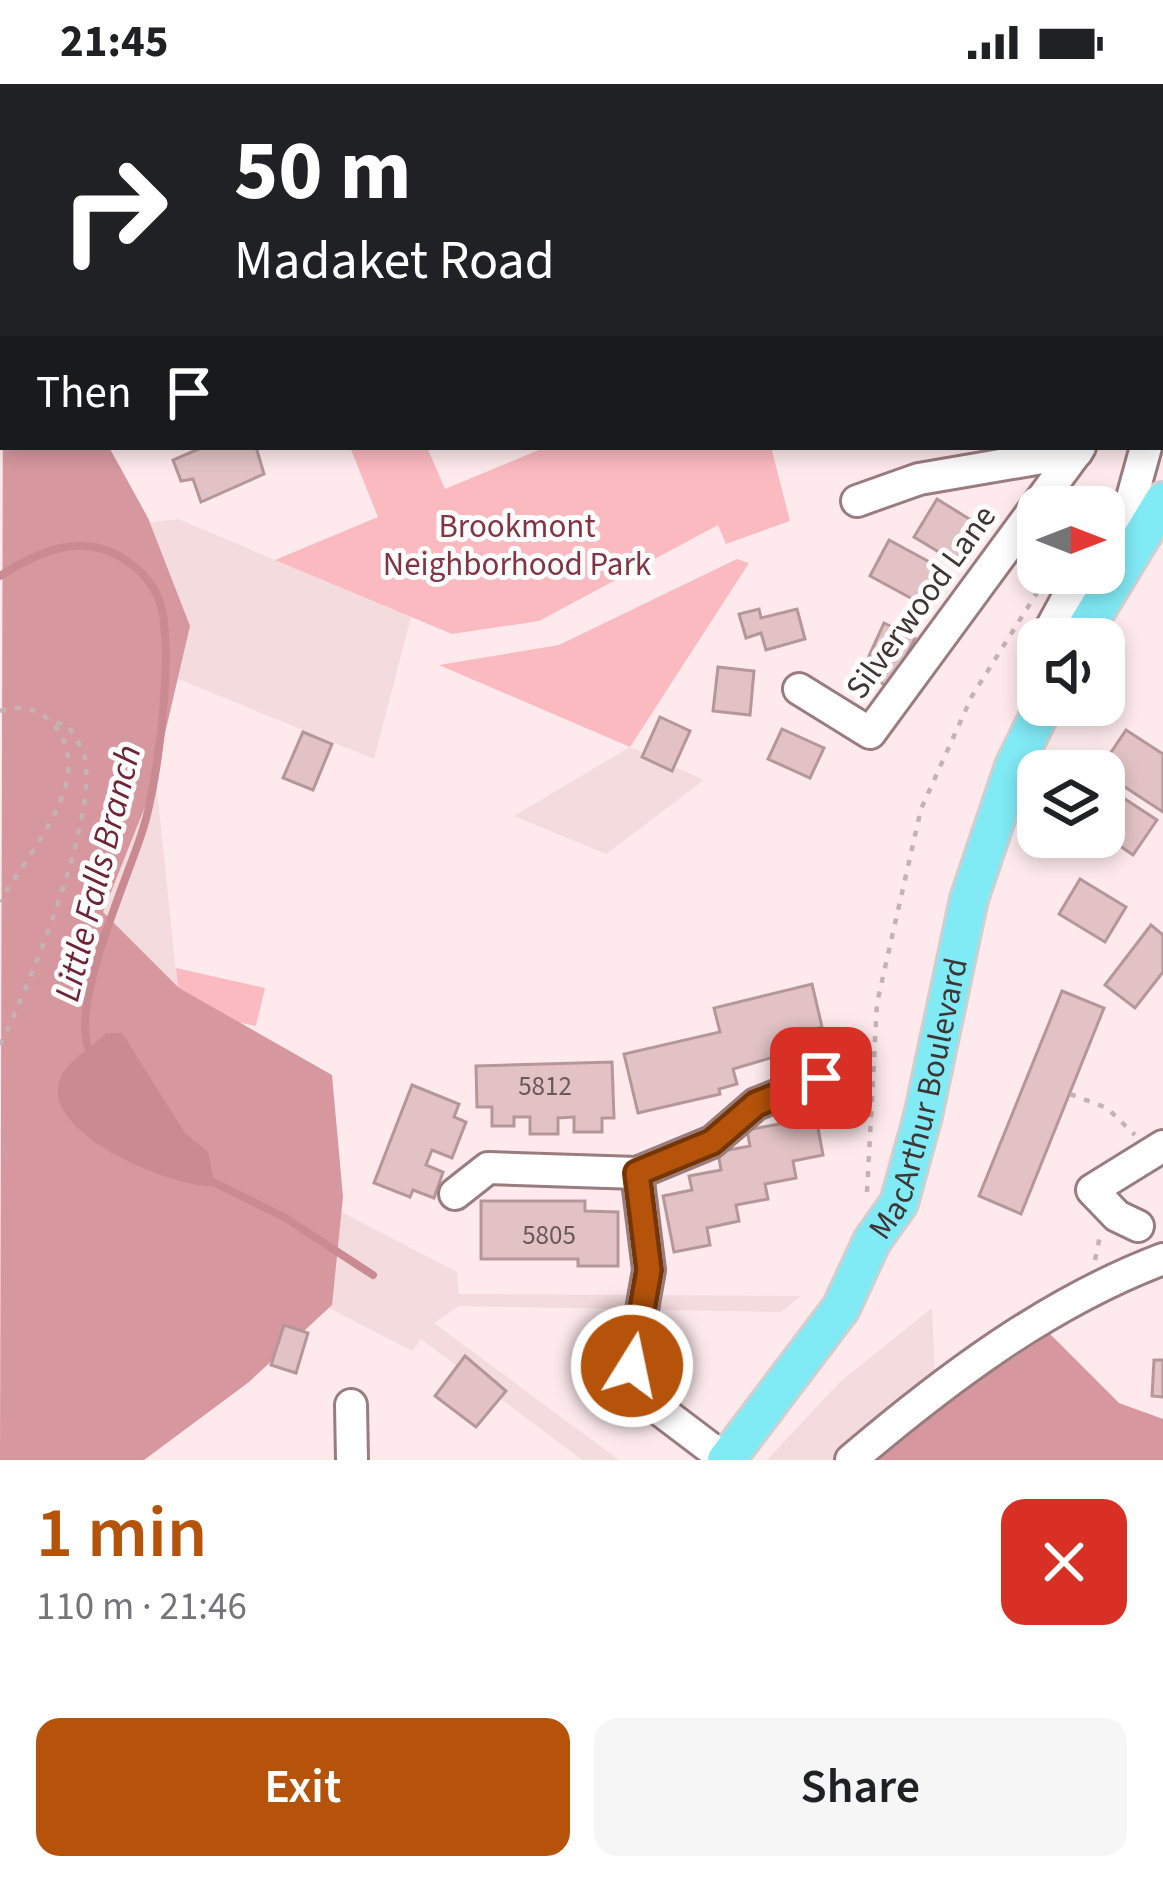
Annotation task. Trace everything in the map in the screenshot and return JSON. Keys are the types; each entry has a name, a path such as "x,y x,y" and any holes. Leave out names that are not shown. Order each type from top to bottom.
{"main road":[{"path":"1091,618 1163,501"},
{"name":"MacArthur Boulevard","path":"726,1460 841,1308 872,1241 898,1203 923,1116 969,899 1031,726"}],"street":[{"path":"857,501 920,479 1078,450"},
{"name":"Silverwood Lane","path":"799,688 870,733 1078,450"},
{"path":"1125,512 1145,450"},
{"path":"455,1194 488,1168 637,1173 712,1142 756,1104 821,1078"},
{"path":"1138,1226 1117,1216 1092,1190 1158,1149"},
{"path":"637,1173 649,1270 632,1366 638,1384 660,1410 726,1460"},
{"path":"851,1460 916,1404 1000,1344 1155,1262 1135,1242 1138,1226 1163,1205"},
{"path":"351,1405 352,1460"}],"path":[{"path":"864,1204 877,1003 921,809 972,695 1037,594"},
{"path":"0,711 33,709 52,722 65,742 68,778 62,802 0,902"},
{"path":"0,1045 40,964 85,796 85,758 68,725 52,722"},
{"path":"1070,1094 1107,1108 1158,1149"}],"shaded area":[{"path":"3,450 111,450 148,518 190,626 152,789 103,912 179,988 332,1075 343,1197 332,1305 249,1382 144,1460 0,1460"},
{"path":"178,519 411,617 374,759 144,665 193,1135 457,1272 459,1294 801,1296 781,1312 459,1306 434,1323 619,1460 582,1460 421,1339 412,1351 194,1238 0,1460 40,536"},
{"path":"630,747 704,780 606,854 514,816"},
{"path":"106,1033 122,1033 185,1133 208,1152 215,1186 196,1185 143,1168 89,1138 70,1119 59,1100 60,1079"},
{"path":"932,1308 935,1377 927,1460 767,1460 841,1381"},
{"path":"1050,1334 1119,1403 1163,1419 1163,1460 871,1460 915,1422"}],"green space":[{"name":"Brookmont Neighborhood Park","path":"351,450 428,450 445,489 539,450 772,450 790,521 726,544 718,525 539,621 452,634 275,560 378,517"},
{"name":"Brookmont Neighborhood Park","path":"737,559 749,563 630,747 439,665 559,645"},
{"path":"176,968 265,988 256,1026 180,1010"}],"building":[{"path":"196,450 257,450 264,474 201,502 193,479 181,481 173,460"},
{"path":"937,499 979,525 962,566 914,537"},
{"path":"889,540 937,566 918,602 870,576"},
{"path":"759,609 761,618 797,609 805,639 766,650 761,633 746,638 739,614"},
{"path":"884,623 915,638 891,688 870,677 878,660 869,656"},
{"path":"718,667 754,671 750,715 713,711"},
{"path":"660,717 690,731 672,771 642,757"},
{"path":"782,729 824,748 810,778 768,759"},
{"path":"1126,730 1163,754 1163,812 1125,787 1125,750 1112,750"},
{"path":"303,732 332,744 313,790 283,778"},
{"path":"1125,799 1157,820 1133,855 1125,849"},
{"path":"1080,879 1126,907 1105,942 1059,914"},
{"path":"1151,925 1163,935 1163,972 1135,1008 1105,985"},
{"path":"812,984 822,1027 811,1030 815,1045 733,1069 737,1084 719,1089 720,1094 638,1113 624,1054 720,1032 714,1008"},
{"path":"1062,991 1104,1008 1021,1214 979,1196"},
{"path":"612,1062 614,1118 602,1118 602,1132 574,1132 574,1117 558,1118 558,1134 530,1134 530,1117 514,1117 514,1126 492,1126 492,1107 477,1107 476,1066"},
{"path":"412,1085 459,1104 454,1117 466,1122 452,1158 432,1150 426,1165 443,1172 434,1198 413,1190 410,1197 374,1183"},
{"path":"813,1101 823,1155 793,1161 796,1178 765,1184 768,1199 736,1205 739,1221 707,1228 710,1245 674,1252 663,1196 692,1190 689,1176 721,1170 718,1152 750,1146 747,1130 779,1124 776,1108"},
{"path":"481,1201 585,1201 585,1211 618,1212 618,1266 578,1266 578,1259 481,1259"},
{"path":"284,1325 308,1333 296,1373 271,1365"},
{"path":"465,1356 506,1391 476,1427 435,1396"},
{"path":"1154,1360 1163,1360 1163,1397 1152,1396"}],"waterway":[{"name":"Little Falls Branch","path":"0,576 58,549 104,549 146,578 163,616 165,676 154,779 143,829 92,978 86,1010 92,1056"},
{"name":"Little Falls Branch","path":"209,1180 284,1217 373,1275"}],"route":[{"path":"632,1366 649,1270 637,1173 712,1142 756,1104 821,1078"}]}
